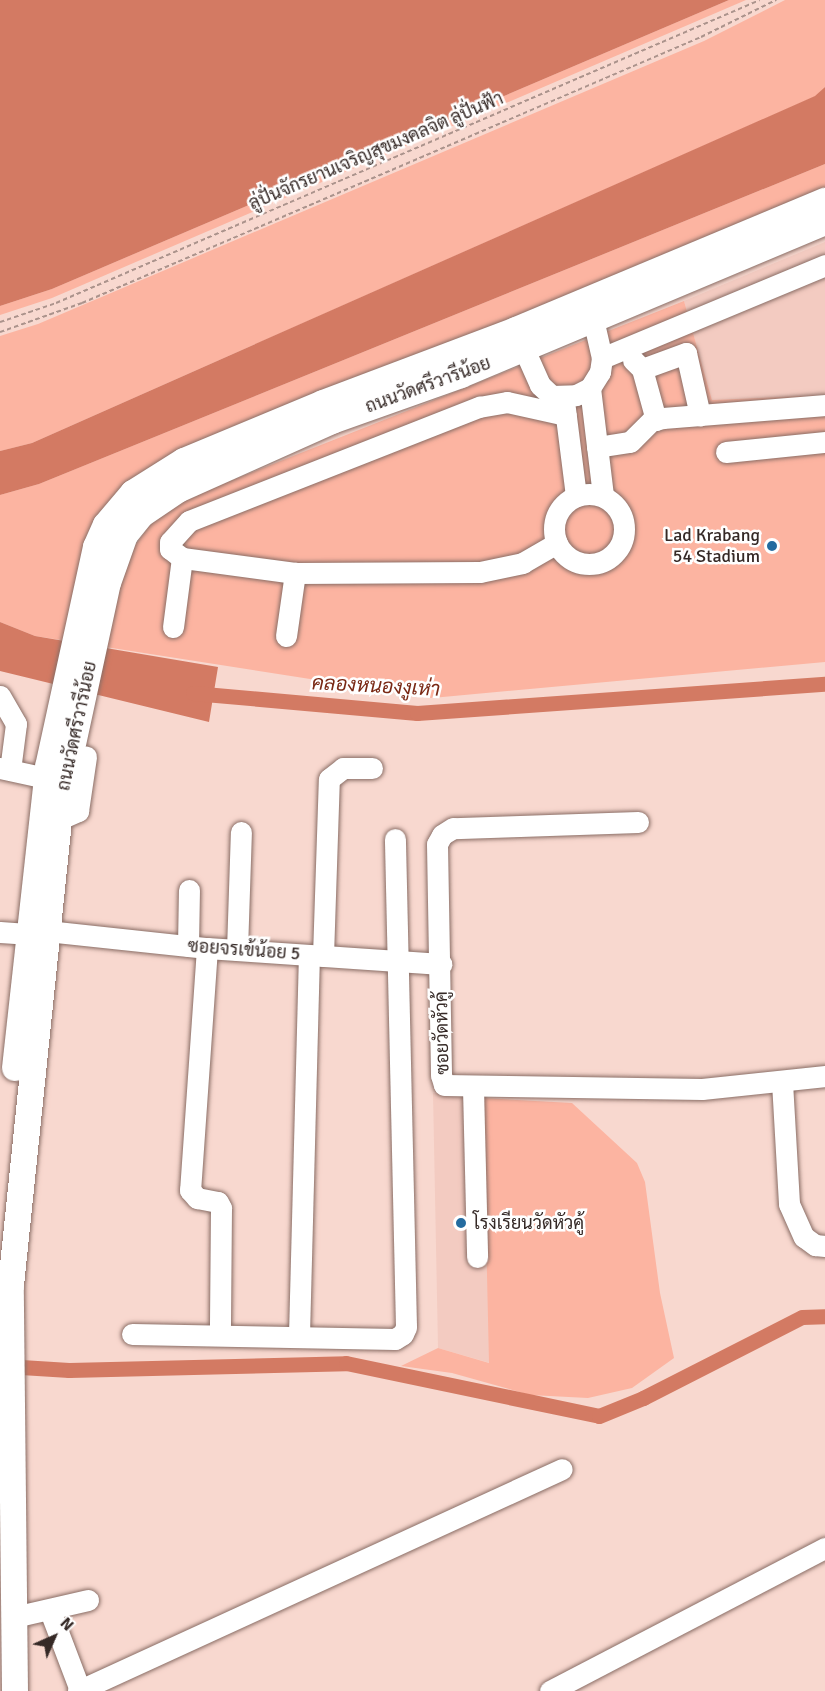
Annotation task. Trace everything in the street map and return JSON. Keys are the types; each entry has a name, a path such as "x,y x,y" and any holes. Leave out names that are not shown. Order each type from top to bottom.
{"main road":[{"name":"ถนนวัดศรีวารีน้อย","path":"0,1233 37,933 62,768 98,579 96,547 116,511 150,479 176,466 323,403 516,330 825,201"},
{"name":"ถนนวัดศรีวารีน้อย","path":"98,579 125,535 141,515 168,495 342,417 524,349 825,222"},
{"name":"ถนนวัดศรีวารีน้อย","path":"15,1691 10,1397 12,1274 37,933 60,819 62,768"}],"street":[{"path":"602,358 825,265"},
{"path":"557,543 523,563 480,572 295,573 182,558 170,549 170,542 189,521 479,407 507,402 565,407 590,388 600,372 602,358 593,320"},
{"path":"524,349 540,385 565,407 576,496"},
{"path":"624,349 642,369 656,420"},
{"path":"642,369 686,352 700,415"},
{"path":"590,388 603,496"},
{"path":"597,447 630,442 656,420 825,405"},
{"path":"726,452 825,442"},
{"path":"576,496 603,496 616,505 624,518 625,533 615,553 595,564 580,563 566,555 557,543 556,515 576,496"},
{"path":"173,627 182,558"},
{"path":"286,636 295,573"},
{"path":"0,696 16,724 5,769 62,768"},
{"path":"299,1335 316,956 329,779 343,768 372,768"},
{"name":"ซอยวัดหัวคู้","path":"638,822 448,831 437,844 441,964 441,1076 444,1085 473,1088 702,1089 825,1076"},
{"path":"237,950 241,832"},
{"path":"132,1334 299,1335 395,1339 406,1327 395,839"},
{"path":"189,890 197,947 190,1190 196,1198 218,1202 220,1208 220,1335"},
{"name":"ซอยจรเข้น้อย 5","path":"0,932 441,964"},
{"path":"782,1082 789,1204 804,1237 815,1245 825,1246"},
{"path":"473,1088 477,1257"},
{"path":"50,1611 79,1691 562,1469"},
{"path":"550,1691 576,1685 825,1548"},
{"path":"14,1617 50,1611 88,1600"}],"path":[{"name":"ลู่ปั่นจักรยานเจริญสุขมงคลจิต ลู่ปั่นฟ้า","path":"0,322 67,299 760,0"},
{"path":"0,332 82,303 701,37 776,0"}],"shaded area":[{"path":"0,0 729,0 52,289 0,306"},
{"path":"729,0 746,0 52,298 0,315 0,306 52,289"},
{"path":"785,0 825,0 825,87 816,96 32,443 0,451 0,336 38,324 704,41"},
{"path":"825,87 825,164 39,484 0,495 0,451 32,443 815,96"},
{"path":"825,164 825,199 129,484 129,554 162,508 684,301 712,400 825,395 825,662 432,698 35,636 0,622 0,495 39,484"},
{"path":"825,242 825,395 712,400 684,301"},
{"path":"0,622 35,636 218,667 209,722 0,671"},
{"name":"โรงเรียนวัดหัวคู้","path":"433,1093 483,1098 490,1363 438,1348"},
{"path":"483,1098 572,1103 637,1163 645,1182 660,1293 674,1358 632,1388 588,1398 530,1395 452,1373 401,1366 438,1348 489,1363"}],"waterway":[{"name":"คลองหนองงูเห่า","path":"193,693 417,713 825,684"},
{"path":"5,1366 69,1370 346,1363 599,1416 643,1398 802,1317 825,1316"}],"place":[{"name":"Lad Krabang 54 Stadium","path":"772,546"},
{"name":"โรงเรียนวัดหัวคู้","path":"461,1223"}]}
